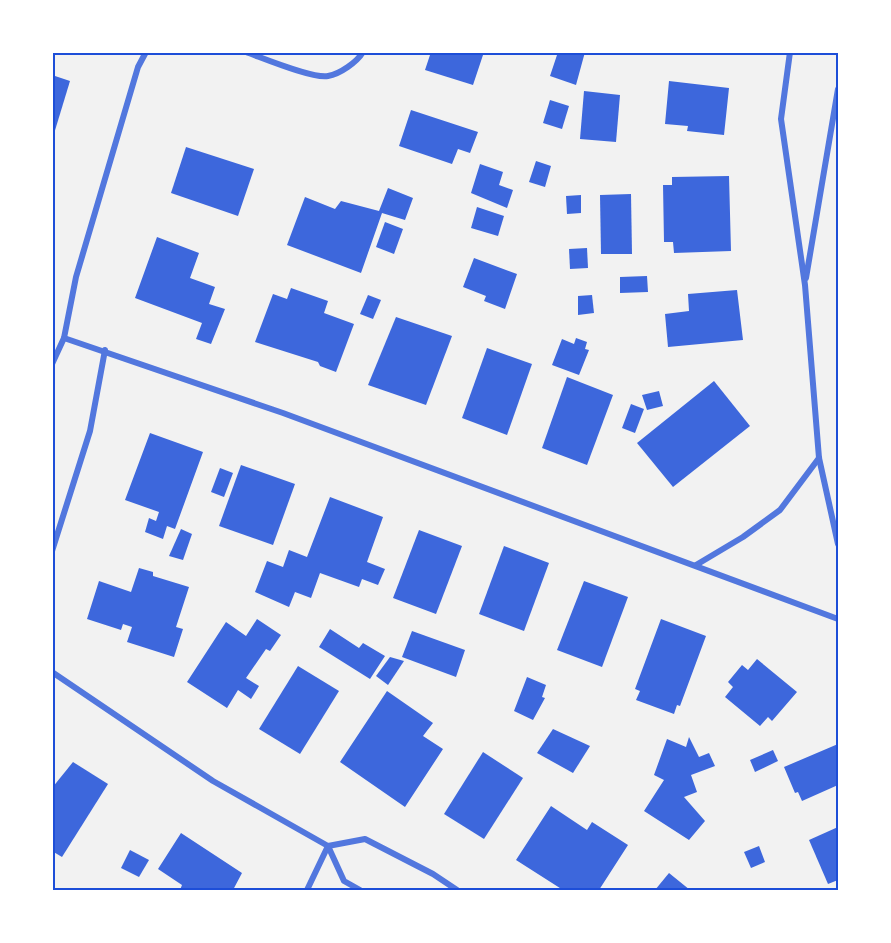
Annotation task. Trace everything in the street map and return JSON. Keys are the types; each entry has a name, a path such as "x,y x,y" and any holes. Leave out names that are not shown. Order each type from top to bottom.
{"street":[{"path":"52,364 64,338 76,277 138,67 146,52"},
{"path":"246,52 314,75 327,76 342,70 363,52"},
{"path":"790,52 782,119 805,285 819,458 838,543"},
{"path":"805,285 838,89"},
{"path":"64,338 105,350 838,619"},
{"path":"52,551 90,431 105,350"},
{"path":"696,565 743,537 780,510 819,458"},
{"path":"52,672 213,781 328,846 344,880 360,891"},
{"path":"328,846 365,840 433,874 457,891"},
{"path":"307,891 328,846"}],"building":[{"path":"431,52 484,52 473,85 425,70"},
{"path":"558,52 585,52 576,85 550,76"},
{"path":"52,75 70,81 53,137 52,137"},
{"path":"669,81 729,88 724,135 687,131 688,126 665,124"},
{"path":"584,91 620,95 616,142 580,139"},
{"path":"550,100 569,106 562,129 543,123"},
{"path":"411,110 478,132 470,153 458,149 452,164 399,146"},
{"path":"186,147 254,169 238,216 171,193"},
{"path":"536,161 551,166 545,187 529,182"},
{"path":"480,164 503,172 499,185 513,190 507,208 471,193"},
{"path":"729,176 731,251 674,253 673,242 664,242 663,185 672,185 672,177"},
{"path":"388,188 413,198 405,220 382,213 361,273 287,245 305,197 335,209 341,201 379,211"},
{"path":"631,194 632,254 601,254 600,195"},
{"path":"581,195 581,213 567,214 566,196"},
{"path":"477,207 504,216 498,236 471,228"},
{"path":"385,222 403,229 394,254 376,247"},
{"path":"157,237 199,253 190,278 215,287 209,304 225,309 211,344 196,339 202,323 135,298"},
{"path":"587,248 588,268 570,269 569,249"},
{"path":"474,258 517,274 505,309 484,301 486,296 463,287"},
{"path":"647,276 648,292 620,293 620,277"},
{"path":"291,288 328,301 324,313 354,324 336,372 320,366 318,362 255,342 273,294 287,299"},
{"path":"737,290 743,340 668,347 665,314 689,311 688,294"},
{"path":"368,295 381,300 373,319 360,314"},
{"path":"592,295 594,313 578,315 578,296"},
{"path":"396,317 452,336 426,405 368,385"},
{"path":"576,338 587,342 585,349 589,350 579,375 552,365 562,339 574,344"},
{"path":"487,348 532,364 507,435 462,418"},
{"path":"567,377 613,395 587,465 542,448"},
{"path":"714,381 750,426 673,487 637,443"},
{"path":"659,391 663,406 647,410 642,395"},
{"path":"631,404 644,409 635,433 622,428"},
{"path":"150,433 203,452 175,529 167,526 163,539 145,532 149,518 156,521 159,512 125,500"},
{"path":"241,465 295,484 273,545 219,526"},
{"path":"220,468 233,473 224,497 211,492"},
{"path":"330,497 383,517 367,562 385,569 378,585 362,579 359,587 320,573 311,598 295,592 289,607 255,592 267,561 283,567 289,550 307,557"},
{"path":"181,529 192,534 183,560 169,556"},
{"path":"419,530 462,546 436,614 393,598"},
{"path":"504,546 549,563 524,631 479,614"},
{"path":"139,568 153,572 153,576 189,587 176,627 183,629 174,657 127,642 132,627 123,624 121,630 87,619 99,581 131,592"},
{"path":"584,581 628,597 602,667 557,650"},
{"path":"257,619 281,635 270,651 266,649 246,678 259,686 251,699 238,690 227,708 187,682 226,622 246,636"},
{"path":"661,619 706,636 680,706 677,705 674,714 636,700 640,691 635,689"},
{"path":"330,629 359,648 363,643 385,656 370,679 319,647"},
{"path":"412,631 465,650 456,677 402,657"},
{"path":"390,657 404,661 388,685 376,676"},
{"path":"757,659 797,692 772,721 768,717 760,726 725,697 733,687 728,682 742,665 748,670"},
{"path":"298,666 339,691 300,754 259,729"},
{"path":"527,677 546,685 542,697 545,698 533,720 514,711"},
{"path":"387,691 433,723 423,736 443,749 405,807 340,762"},
{"path":"553,729 590,746 573,773 537,753"},
{"path":"689,737 699,757 709,753 715,766 691,775 697,792 684,797 705,821 689,840 644,811 664,780 654,775 667,739 686,747"},
{"path":"838,744 838,785 802,801 798,792 795,793 784,767"},
{"path":"773,750 778,761 755,772 750,760"},
{"path":"483,752 523,778 484,839 444,814"},
{"path":"73,762 108,784 62,857 52,851 52,788"},
{"path":"551,806 587,830 592,822 628,845 599,890 563,890 516,860"},
{"path":"838,827 838,880 828,884 809,840"},
{"path":"181,833 242,873 233,890 180,890 182,885 158,869"},
{"path":"759,846 765,862 751,868 744,852"},
{"path":"130,850 149,860 139,877 121,868"},
{"path":"669,873 690,890 655,890"}]}
